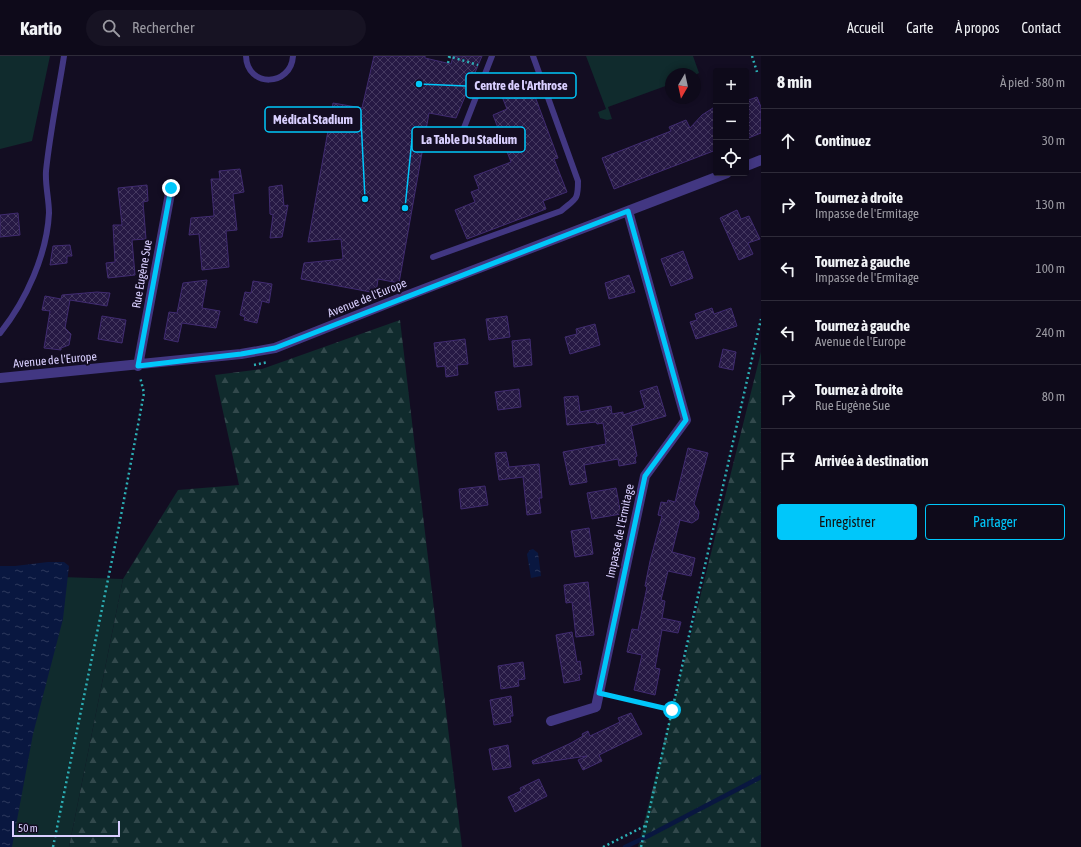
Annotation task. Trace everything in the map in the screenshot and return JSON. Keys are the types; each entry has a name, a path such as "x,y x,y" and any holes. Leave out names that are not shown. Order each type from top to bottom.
{"street":[{"path":"749,165 761,160"},
{"name":"Avenue de l'Europe","path":"0,378 138,366 241,354 275,348 719,176"},
{"name":"Rue Eugène Sue","path":"138,366 171,188"},
{"name":"Impasse de l'Ermitage","path":"551,721 596,707 645,476 686,420 628,211"}],"lane":[{"path":"0,333 26,294 47,237 49,211 46,172 64,56"},
{"path":"246,56 248,68 253,74 266,80 274,80 287,72 291,65 293,56"},
{"path":"432,133 460,138 492,56"},
{"path":"433,257 562,211 576,200 578,193 578,181 533,56"}],"path":[{"path":"448,63 450,56 482,66"},
{"path":"752,56 758,72"},
{"path":"641,847 761,319"},
{"path":"53,847 119,526 144,393 138,366"},
{"path":"599,693 672,710"},
{"path":"603,847 646,825"}],"green space":[{"path":"0,56 50,56 32,141 0,149"},
{"path":"586,56 693,56 697,68 665,68 665,86 608,107 612,119 607,120 600,118 598,112 606,109"},
{"path":"400,320 462,847 69,847 123,579 178,490 239,485 215,375 262,369"},
{"path":"761,352 761,847 638,847"},
{"path":"0,575 123,579 69,847 0,847"}],"water":[{"path":"533,549 538,553 541,576 531,578 527,554"},
{"path":"48,562 64,562 69,566 63,619 33,734 12,847 0,847 0,566 15,566"}],"building":[{"path":"374,56 425,56 425,58 451,64 453,56 482,56 456,118 429,113 399,283 378,279 376,293 301,279 304,263 343,259 341,239 308,242 333,103 362,108"},
{"path":"530,83 558,158 554,159 567,192 543,201 546,209 467,239 455,210 475,202 471,192 479,189 474,176 511,162 493,115 507,109 501,94"},
{"path":"757,97 761,107 761,133 749,138 749,104 749,100"},
{"path":"713,108 713,151 614,189 602,158 671,131 669,127 686,120 690,128 702,115"},
{"path":"240,169 244,192 233,194 237,230 226,231 229,267 202,270 199,234 189,235 191,218 214,216 211,179 220,179 219,171"},
{"path":"147,185 148,201 143,202 146,239 132,240 135,275 108,278 106,263 115,262 113,225 122,225 118,188"},
{"path":"282,185 284,206 288,205 282,237 270,238 273,215 270,214 269,187"},
{"path":"737,210 741,219 749,216 760,239 748,243 753,254 739,260 720,218"},
{"path":"18,213 20,235 0,237 0,215"},
{"path":"70,245 72,256 67,256 67,263 50,265 53,246"},
{"path":"683,251 693,278 671,286 661,259"},
{"path":"629,275 635,292 609,299 605,283"},
{"path":"207,280 202,308 220,311 216,328 182,323 178,342 164,339 169,312 177,313 183,283"},
{"path":"253,281 272,284 269,303 262,301 257,323 244,320 245,317 240,315 245,292 251,293"},
{"path":"97,292 110,293 107,306 70,300 65,328 71,334 69,345 61,348 61,350 44,348 50,311 42,310 45,296 61,299 62,295"},
{"path":"712,308 714,314 731,308 737,326 696,339 690,322 697,320 695,314"},
{"path":"102,316 126,320 122,343 98,339"},
{"path":"507,316 510,337 489,340 486,319"},
{"path":"595,324 600,345 570,354 565,337 577,334 576,329"},
{"path":"465,339 468,364 457,365 458,375 446,377 445,366 437,367 434,343"},
{"path":"530,339 532,365 514,367 512,341"},
{"path":"723,349 736,352 733,370 719,367"},
{"path":"657,386 666,416 631,426 637,456 635,457 636,463 619,466 618,459 584,465 587,482 570,485 563,452 606,444 603,423 597,424 596,422 567,425 564,397 578,396 580,412 611,406 612,414 623,412 623,415 645,408 640,391"},
{"path":"519,389 521,407 498,410 495,392"},
{"path":"688,448 708,453 694,504 699,512 698,519 692,523 680,520 672,552 695,558 691,576 668,571 661,600 665,601 662,618 681,622 678,633 662,630 655,668 660,669 655,695 634,690 642,655 627,652 632,629 638,630 647,587 645,586 650,561 662,516 658,515 661,502 667,503 668,500 675,502"},
{"path":"506,452 509,467 539,464 542,498 539,498 541,513 527,515 523,477 499,480 495,453"},
{"path":"485,486 488,505 461,509 459,489"},
{"path":"616,488 621,514 592,519 587,493"},
{"path":"589,528 593,554 575,557 571,531"},
{"path":"588,582 594,635 576,637 572,602 566,603 564,585"},
{"path":"572,632 577,662 580,661 582,674 579,675 580,680 564,683 556,635"},
{"path":"523,662 525,679 518,680 519,686 501,689 498,666"},
{"path":"511,696 513,716 510,716 511,722 494,725 490,700"},
{"path":"631,713 642,734 599,755 602,761 583,770 578,760 587,756 533,764 532,761 571,743 583,736 582,734 588,731 590,736 620,722 618,718"},
{"path":"508,745 511,767 493,770 489,749"},
{"path":"539,779 547,796 515,812 508,797 521,791 520,788"}],"waterway":[{"path":"625,847 761,777"}],"place":[{"name":"Centre de l'Arthrose","path":"419,84"},
{"name":"Médical Stadium","path":"365,199"},
{"name":"La Table Du Stadium","path":"405,208"}],"route":[{"path":"171,188 138,366 241,354 275,348 628,211 686,420 645,476 599,693 672,710"}]}
